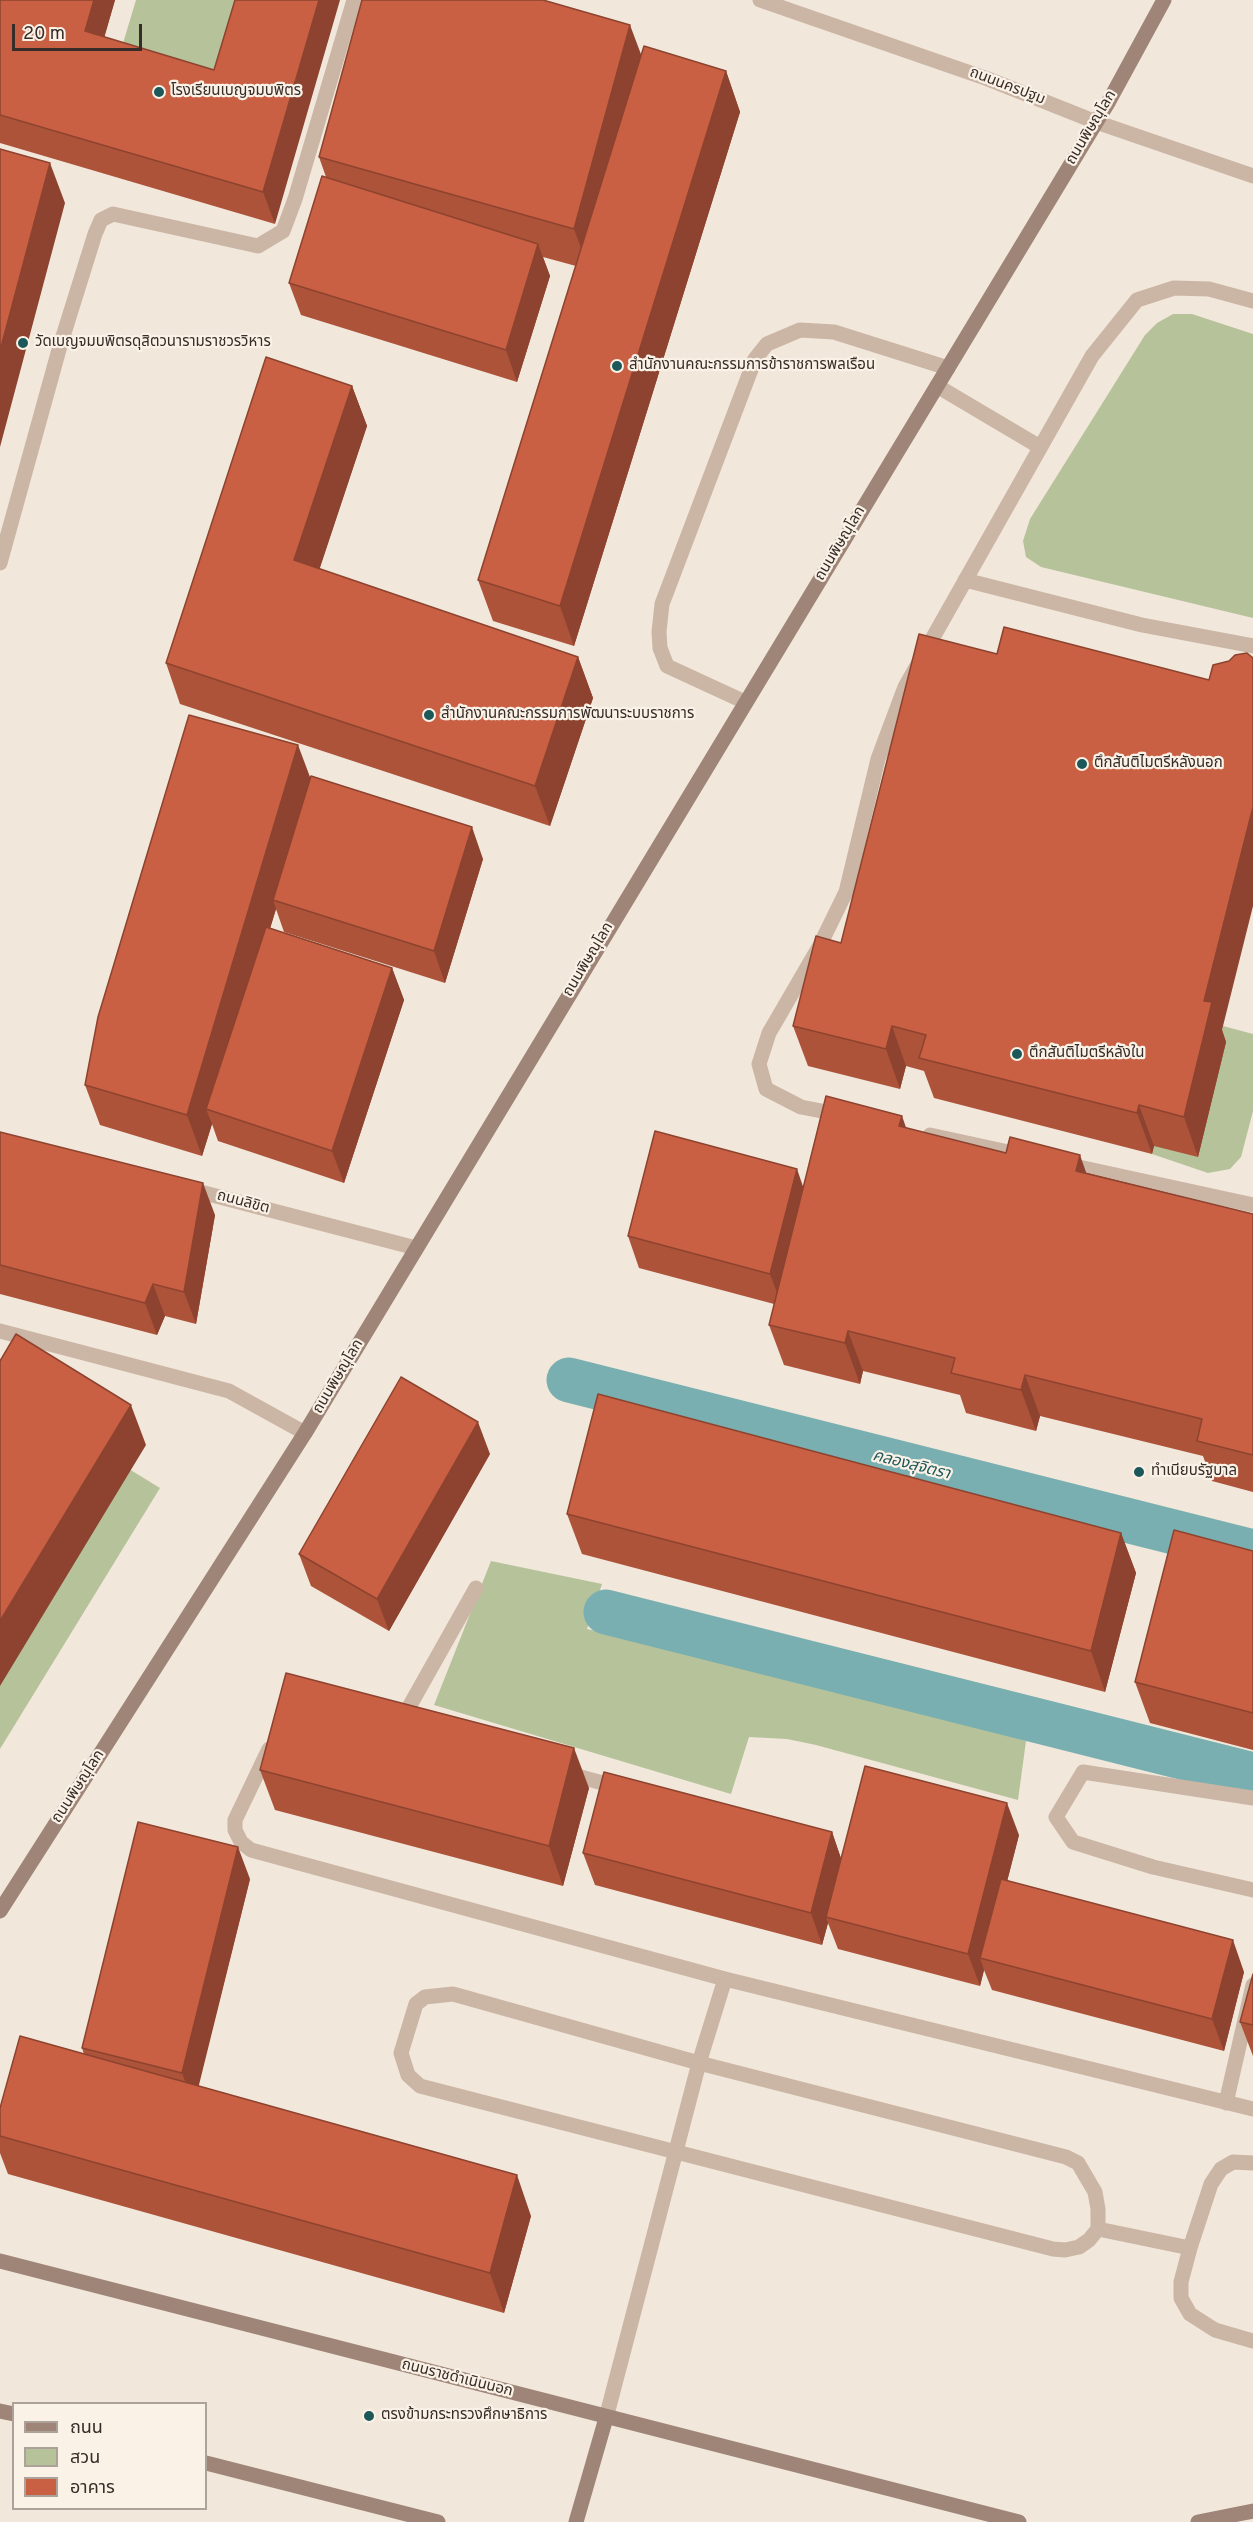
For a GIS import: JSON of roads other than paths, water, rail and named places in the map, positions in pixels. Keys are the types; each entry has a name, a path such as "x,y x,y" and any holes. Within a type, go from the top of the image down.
{"main road":[{"name":"ถนนพิษณุโลก","path":"0,1911 305,1433 1109,101 1164,0"},
{"name":"ถนนราชดำเนินนอก","path":"0,2261 1019,2522"},
{"path":"576,2522 606,2418"},
{"path":"207,2463 428,2521"},
{"path":"1198,2522 1253,2511"}],"street":[{"path":"0,563 60,346 94,234 101,220 113,214 258,246 283,231 354,0"},
{"name":"ถนนนครปฐม","path":"760,0 988,79 1096,122 1253,176"},
{"path":"859,1119 801,1107 766,1089 759,1064 769,1033 819,947 846,892 878,759 905,687 1092,356 1137,300 1174,288 1209,289 1253,301"},
{"path":"745,702 667,666 660,648 659,632 662,604 755,359 767,344 800,330 834,332 948,368"},
{"path":"937,386 1040,447"},
{"path":"964,580 1142,625 1253,646"},
{"path":"917,1132 1252,1202"},
{"name":"ถนนลิขิต","path":"169,1183 416,1248"},
{"path":"2,1336 229,1391 305,1433"},
{"path":"397,1728 476,1588"},
{"path":"276,1735 235,1820 235,1830 241,1842 251,1850 725,1980 1253,2109"},
{"path":"557,1771 637,1792"},
{"path":"1253,1798 1083,1772 1056,1816 1073,1842 1153,1867 1253,1890"},
{"path":"606,2418 699,2063 725,1980"},
{"path":"1226,2103 1253,1985"},
{"path":"453,1994 699,2063 1066,2157 1078,2163 1095,2192 1098,2229 1079,2247 1065,2250 1053,2248 676,2153 420,2086 408,2075 401,2053 416,2004 425,1997 453,1994"},
{"path":"1253,2163 1233,2162 1221,2169 1211,2184 1190,2248 1181,2290 1181,2298 1190,2314 1215,2330 1253,2341"},
{"path":"1098,2229 1190,2248"}],"waterway":[{"name":"คลองสุจิตรา","path":"569,1380 1253,1552"},
{"path":"606,1612 1253,1775"}],"place":[{"name":"โรงเรียนเบญจมบพิตร","path":"159,92"},
{"name":"วัดเบญจมบพิตรดุสิตวนารามราชวรวิหาร","path":"23,343"},
{"name":"สำนักงานคณะกรรมการข้าราชการพลเรือน","path":"617,366"},
{"name":"สำนักงานคณะกรรมการพัฒนาระบบราชการ","path":"429,715"},
{"name":"ตึกสันติไมตรีหลังนอก","path":"1082,764"},
{"name":"ตึกสันติไมตรีหลังใน","path":"1017,1054"},
{"name":"ทำเนียบรัฐบาล","path":"1139,1472"},
{"name":"ตรงข้ามกระทรวงศึกษาธิการ","path":"369,2416"}]}
